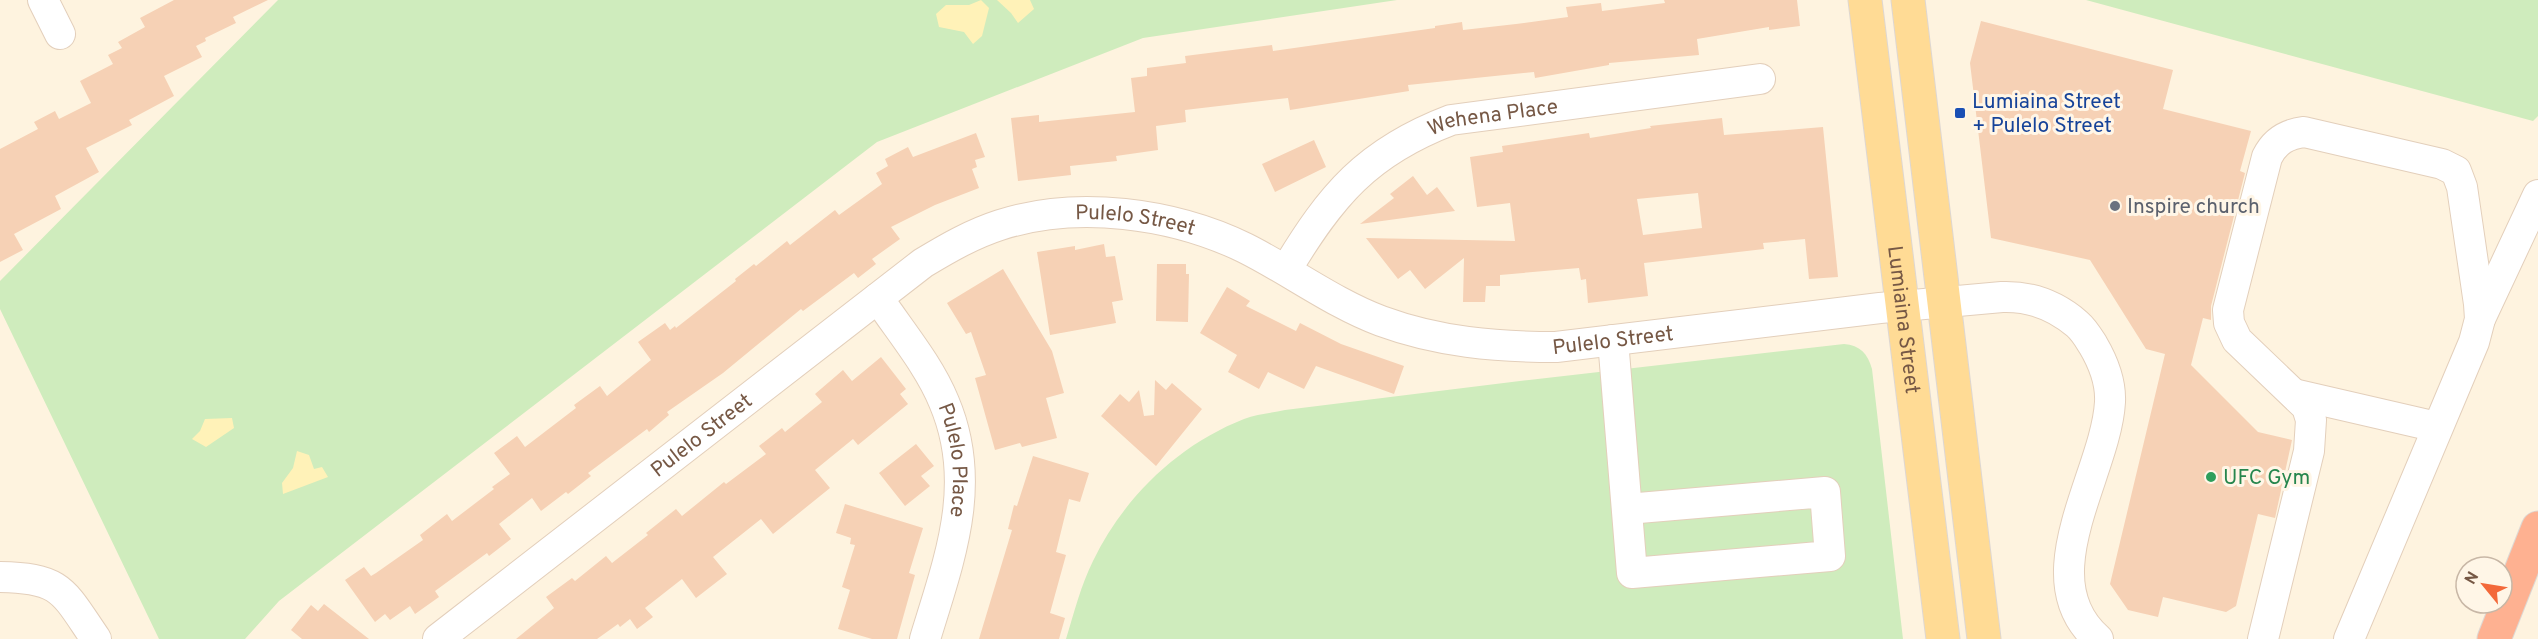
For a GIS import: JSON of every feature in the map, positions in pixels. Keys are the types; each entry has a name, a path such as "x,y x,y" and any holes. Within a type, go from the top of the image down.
{"highway":[{"path":"2494,639 2538,528"}],"main road":[{"name":"Lumiaina Street","path":"1865,0 1943,639"},
{"name":"Lumiaina Street","path":"1908,0 1984,639"}],"street":[{"path":"43,0 60,34"},
{"name":"Wehena Place","path":"1286,270 1325,208 1355,175 1389,148 1419,132 1451,120 1760,79"},
{"path":"2263,639 2311,438 2307,407 2237,340 2230,329 2228,317 2267,157 2273,147 2287,136 2310,132 2442,164 2456,171 2462,187 2480,319"},
{"path":"2349,639 2474,342 2480,319 2538,195"},
{"name":"Pulelo Street","path":"438,639 923,263 965,238 1002,224 1045,215 1096,212 1144,217 1219,237 1286,270 1345,305 1382,321 1463,343 1510,347 1556,347 1944,302 2018,297 2049,305 2065,314 2083,329 2099,354 2107,376 2110,401 2105,428 2071,547 2068,576 2073,602 2087,630 2098,639"},
{"name":"Pulelo Place","path":"878,298 926,368 945,402 960,468 956,538 926,639"},
{"path":"1613,340 1632,573 1830,556 1825,492 1627,509"},
{"path":"2294,394 2437,427"},
{"path":"0,577 30,578 47,582 64,593 96,639"}],"green space":[{"path":"278,0 1397,0 1143,38 877,142 279,601 245,639 159,639 0,309 0,281"},
{"path":"2086,0 2538,0 2538,116 2533,121"},
{"path":"1844,344 1859,348 1868,359 1872,369 1903,639 1066,639 1089,570 1120,515 1155,476 1175,458 1220,430 1244,419 1285,410"}],"sand":[{"path":"981,0 989,8 982,36 973,44 964,32 939,27 936,14 946,5 969,5"},
{"path":"997,0 1030,0 1034,9 1018,23"},
{"path":"232,418 234,428 206,447 192,439 200,431 205,419"},
{"path":"297,451 309,455 314,469 322,467 328,477 283,494 282,483 293,468"}],"building":[{"path":"174,0 268,0 233,17 236,23 205,38 206,41 196,46 202,57 164,76 174,96 129,120 132,125 86,148 99,172 55,196 61,209 14,234 23,250 0,262 0,149 38,129 34,122 55,111 59,119 91,103 80,81 113,64 108,55 122,48 118,42 145,27 140,18"},
{"path":"1664,0 1797,0 1800,26 1769,30 1769,27 1697,39 1699,55 1609,63 1609,65 1535,78 1534,72 1408,85 1409,91 1290,110 1288,98 1185,110 1186,122 1156,126 1158,150 1116,156 1117,161 1070,166 1071,175 1018,181 1011,118 1039,115 1039,122 1135,112 1131,78 1147,76 1147,68 1186,63 1185,56 1272,45 1273,51 1435,28 1435,26 1462,22 1463,30 1516,24 1568,17 1566,7 1601,3 1602,11 1665,3"},
{"name":"Inspire church","path":"1981,21 2173,70 2163,109 2251,131 2240,171 2245,173 2211,306 2211,320 2203,318 2191,365 2258,432 2292,440 2275,518 2258,514 2236,606 2226,612 2163,597 2158,617 2128,610 2110,584 2165,354 2146,349 2090,260 1991,238 1970,63"},
{"path":"1722,118 1724,135 1823,127 1838,277 1809,279 1805,239 1763,243 1764,249 1644,263 1648,296 1588,303 1586,279 1581,280 1579,268 1500,275 1500,286 1486,286 1485,302 1463,302 1464,258 1425,289 1410,270 1398,279 1366,238 1515,241 1510,203 1477,207 1470,157 1503,152 1502,146 1589,133 1590,138 1651,128 1650,126","holes":["1698,193 1702,228 1643,235 1637,199"]},
{"path":"976,133 985,157 975,160 977,167 972,169 979,188 935,205 891,227 900,239 872,259 876,264 858,278 854,273 803,311 801,309 723,373 667,412 669,415 649,432 647,429 588,473 591,476 568,494 566,492 541,511 532,498 499,524 511,539 489,556 487,553 435,591 439,597 415,614 410,606 390,620 385,614 375,622 345,580 364,567 371,576 376,573 423,540 420,535 447,514 452,521 494,489 492,487 510,474 494,453 517,436 525,447 576,408 574,405 600,386 607,396 651,360 638,342 665,323 670,330 675,326 676,328 754,264 756,266 787,241 790,245 835,210 839,215 882,184 876,173 888,166 885,159 908,147 913,157"},
{"path":"1314,140 1326,167 1275,192 1262,164"},
{"path":"1413,176 1427,195 1437,187 1455,211 1360,224 1394,198 1390,194"},
{"path":"1104,244 1106,257 1115,256 1123,300 1112,302 1116,323 1050,335 1037,252 1075,246 1075,250"},
{"path":"1157,264 1186,264 1186,274 1189,274 1188,322 1156,321"},
{"path":"1003,269 1052,351 1064,393 1046,398 1057,438 1022,447 1020,443 995,450 975,378 986,375 971,332 966,334 947,303"},
{"path":"1227,287 1250,301 1246,306 1296,331 1300,323 1341,344 1404,366 1394,394 1316,366 1304,389 1268,372 1259,389 1228,372 1237,355 1200,333"},
{"path":"881,357 906,389 900,394 908,404 858,445 853,439 815,470 830,488 773,534 761,519 713,557 727,574 696,598 682,579 645,608 653,617 637,629 630,619 620,627 618,624 597,639 516,639 554,608 546,597 572,578 575,581 606,556 612,563 648,535 646,533 676,509 682,516 724,482 726,484 766,454 759,446 782,428 785,432 822,402 815,394 843,370 852,381"},
{"path":"1155,380 1166,390 1172,383 1202,409 1156,466 1101,416 1120,394 1129,402 1139,390 1144,416 1154,415"},
{"path":"916,444 934,466 921,476 930,486 905,506 879,473"},
{"path":"1033,456 1089,473 1080,502 1069,499 1056,552 1066,555 1050,613 1065,618 1059,639 979,639 1012,530 1008,529 1014,505 1017,506"},
{"path":"845,504 923,528 909,573 915,575 897,639 872,639 838,629 850,590 842,587 855,545 850,544 851,538 836,533"},
{"path":"324,604 369,639 302,639 291,630 311,605 318,611"}],"place":[{"name":"Lumiaina Street + Pulelo Street","path":"1960,113"},
{"name":"Inspire church","path":"2115,206"},
{"name":"UFC Gym","path":"2211,477"}]}
